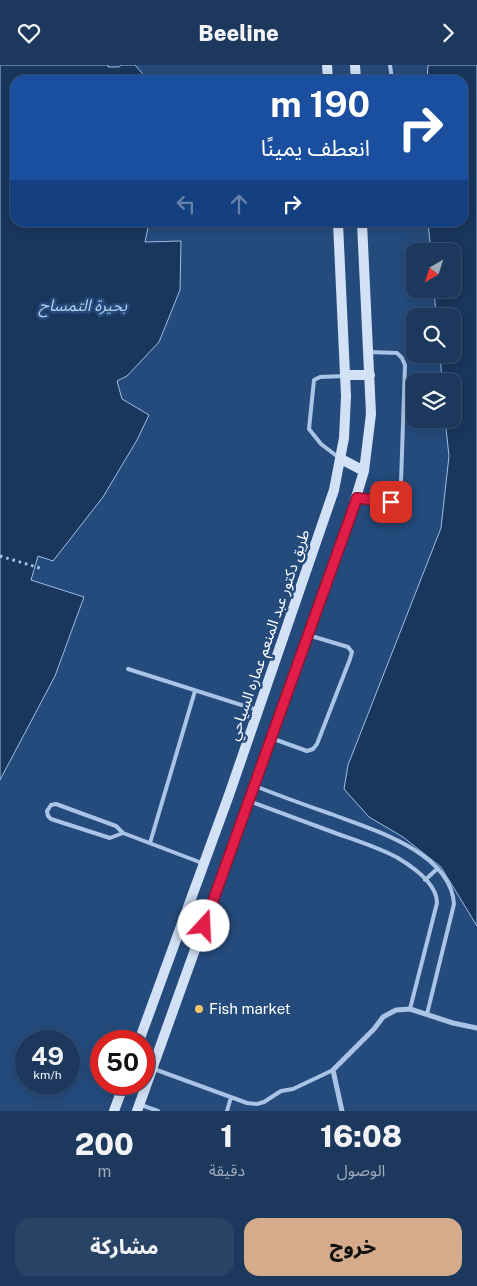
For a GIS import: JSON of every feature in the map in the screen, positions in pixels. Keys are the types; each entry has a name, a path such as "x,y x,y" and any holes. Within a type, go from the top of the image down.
{"main road":[{"name":"طريق دكتور عبد المنعم عماره السياحي","path":"143,1030 259,711 327,515 341,459 346,417 346,375 338,227"},
{"path":"155,1061 272,738 357,498 364,471 368,452 371,414 362,227"},
{"path":"346,375 370,375"},
{"path":"341,459 364,471"},
{"path":"114,1111 120,1095"},
{"path":"138,1108 143,1095"}],"street":[{"path":"342,1111 333,1070 374,1029 383,1017 396,1010 410,1009 453,1023 477,1027"}],"lane":[{"path":"357,498 391,502 397,497 401,482 405,365 397,353 368,351"},
{"path":"341,459 321,444 312,434 308,424 314,381 320,377 346,375"},
{"path":"272,738 307,751 313,749 317,744 350,659 352,652 348,647 308,635"},
{"path":"128,669 259,711"},
{"path":"150,843 195,691"},
{"path":"254,786 366,827 406,844 420,853 437,869 451,888 454,895 454,904 427,1014"},
{"path":"248,801 398,858 425,880 436,895 437,903 410,1009"},
{"path":"123,833 110,838 51,819 46,811 56,804 116,826 123,833 204,864"},
{"path":"425,880 437,869"},
{"path":"155,1070 247,1103 257,1104 264,1102 281,1091 293,1089 333,1070"},
{"path":"227,1111 231,1097"},
{"path":"138,1108 158,1111"}],"path":[{"path":"0,556 43,569"}],"water":[{"name":"بحيرة التمساح","path":"0,65 108,65 108,67 119,67 121,65 135,65 144,75 10,75 10,227 148,227 145,242 181,241 180,290 159,342 127,376 117,381 122,399 149,415 137,440 103,497 53,561 38,556 31,580 84,597 55,676 0,780"},
{"path":"428,65 477,65 477,926 441,867 403,837 369,817 344,789 348,765 441,528 449,456 446,428 461,428 461,373 441,373 441,363 461,363 461,308 435,308 435,298 461,298 461,243 430,243 428,227 468,227 468,75 427,75"}],"place":[{"name":"Fish market","path":"199,1009"}],"route":[{"path":"204,926 357,498 391,502"}]}
